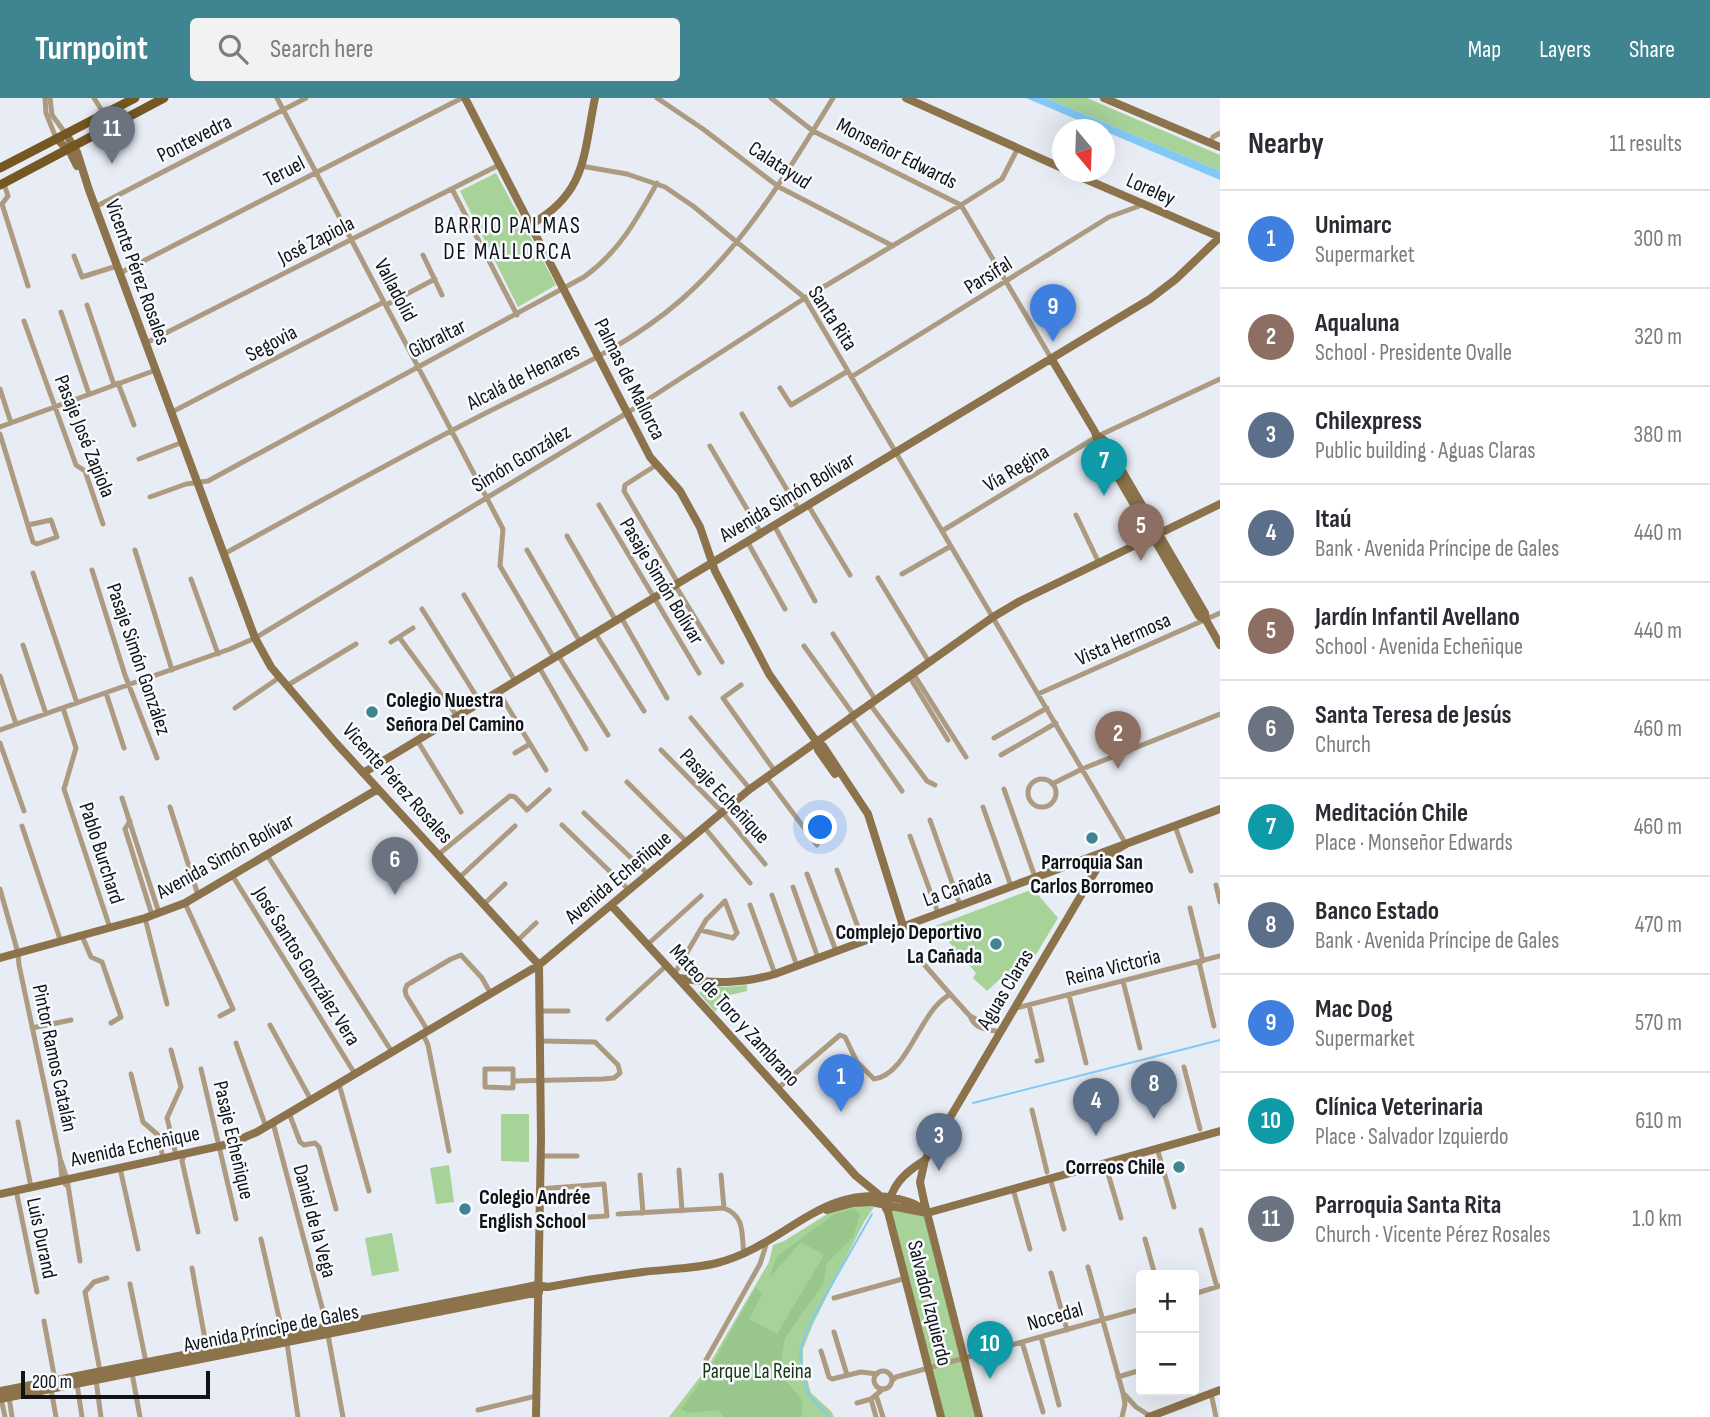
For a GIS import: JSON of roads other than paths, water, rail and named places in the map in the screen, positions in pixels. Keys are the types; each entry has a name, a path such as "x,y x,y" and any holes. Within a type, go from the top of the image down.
{"main road":[{"path":"0,168 135,98"},
{"path":"2,185 164,98"}],"street":[{"path":"45,98 50,126 61,136"},
{"path":"51,98 52,115 61,136"},
{"path":"94,98 104,114"},
{"name":"Valladolid","path":"277,98 486,497"},
{"name":"Pontevedra","path":"95,206 306,98"},
{"name":"Palmas de Mallorca","path":"463,98 650,457 680,491 700,527 711,563 769,674 871,825 903,926"},
{"name":"Teruel","path":"74,256 82,277 119,269 463,98"},
{"path":"530,225 564,201 576,183 595,98"},
{"name":"Calatayud","path":"657,98 779,187 893,246"},
{"name":"Monseñor Edwards","path":"771,98 813,131 961,205 1098,436 1098,443 1125,483 1181,579 1199,616 1206,620 1220,645"},
{"name":"Alcalá de Henares","path":"224,554 452,430 598,356 674,306 736,242 779,187 834,98"},
{"path":"906,98 1052,163"},
{"path":"1104,98 1120,101 1220,147"},
{"path":"1210,143 1213,137 1220,133"},
{"name":"Vicente Pérez Rosales","path":"61,136 71,147 89,190 255,638 268,661 363,773 539,965"},
{"name":"Simón González","path":"0,730 218,654 255,638 627,413 806,298 961,205 1002,178 1018,148"},
{"name":"José Zapiola","path":"146,343 499,165"},
{"name":"Santa Rita","path":"581,166 628,174 657,183 683,198 806,298 1126,844"},
{"name":"Loreley","path":"1091,182 1220,237"},
{"name":"Gibraltar","path":"150,497 186,484 208,481 517,315 594,270 611,254 633,226 657,183"},
{"path":"2,185 8,196 2,204 28,286"},
{"path":"452,189 517,315"},
{"name":"Parsifal","path":"780,388 791,405 850,374 1007,282 1109,217 1142,205"},
{"name":"Avenida Simón Bolívar","path":"363,773 1150,299 1176,279 1220,237"},
{"path":"423,255 442,295"},
{"name":"Segovia","path":"172,412 435,279"},
{"path":"87,304 134,425"},
{"name":"Pasaje José Zapiola","path":"61,312 89,394"},
{"name":"Pasaje José Zapiola","path":"24,321 76,465 85,471 103,524"},
{"path":"0,427 156,370"},
{"name":"Vía Regina","path":"942,531 1098,436 1220,379"},
{"path":"0,389 11,423"},
{"path":"743,414 800,510"},
{"path":"0,435 28,525 35,544 57,537 51,520 28,525"},
{"path":"139,459 183,442"},
{"path":"710,446 761,533"},
{"name":"Pasaje Simón Bolívar","path":"658,464 625,485 624,491 722,662"},
{"path":"486,497 503,530 500,566 608,735"},
{"name":"Avenida Echeñique","path":"0,1194 180,1156 248,1137 270,1125 539,965 750,789 993,617 1020,601 1220,504"},
{"name":"Pasaje Simón Bolívar","path":"599,505 699,673"},
{"path":"808,505 850,575"},
{"path":"1076,515 1099,563"},
{"path":"774,525 815,601"},
{"path":"567,536 667,698"},
{"path":"747,541 785,609"},
{"path":"902,574 951,546"},
{"name":"Pasaje Simón González","path":"135,550 172,670"},
{"path":"527,550 580,642"},
{"name":"Pasaje Simón González","path":"92,570 129,685 157,758"},
{"path":"33,573 77,703"},
{"path":"878,578 929,662"},
{"path":"191,579 218,654"},
{"path":"464,595 515,681"},
{"path":"422,609 480,702"},
{"name":"Vista Hermosa","path":"1038,694 1220,613"},
{"path":"391,642 413,628"},
{"path":"595,633 644,711"},
{"path":"834,634 872,701 927,781 935,785"},
{"path":"399,636 457,716"},
{"path":"288,685 356,644"},
{"path":"23,645 46,714"},
{"path":"804,646 902,791"},
{"path":"539,667 586,749"},
{"path":"911,675 948,740"},
{"path":"911,675 966,757"},
{"path":"0,676 16,724"},
{"path":"235,708 280,677"},
{"path":"741,685 723,698 775,770"},
{"path":"498,691 546,770"},
{"name":"Pasaje Simón González","path":"106,693 124,748"},
{"name":"Pablo Burchard","path":"63,708 76,748 64,789 110,928"},
{"path":"994,738 1046,708"},
{"path":"1052,784 1082,769 1220,714"},
{"name":"Pasaje Echeñique","path":"691,718 750,789"},
{"path":"1001,755 1055,723"},
{"path":"417,740 461,812"},
{"path":"0,743 24,811"},
{"path":"515,753 530,744"},
{"name":"Pasaje Echeñique","path":"661,750 722,812 765,864"},
{"name":"Pasaje Echeñique","path":"766,777 817,845"},
{"path":"1045,779 1052,784 1055,797 1050,804 1037,806 1030,800 1028,791 1032,783 1045,779"},
{"path":"627,782 687,842"},
{"name":"Avenida Simón Bolívar","path":"0,958 110,928 185,903 379,789"},
{"path":"1004,789 1035,877"},
{"path":"439,854 510,796 515,797 527,810 549,790"},
{"path":"122,798 152,915 167,1004"},
{"path":"170,807 198,895"},
{"path":"983,807 1011,886"},
{"name":"La Cañada","path":"677,975 702,982 733,983 775,974 1220,809"},
{"path":"584,813 648,874"},
{"path":"930,820 960,905"},
{"path":"562,825 629,890"},
{"path":"22,826 61,942"},
{"path":"460,877 515,826"},
{"path":"1175,826 1191,871"},
{"name":"Pasaje Echeñique","path":"704,827 750,883"},
{"path":"910,836 938,914"},
{"name":"Aguas Claras","path":"927,1213 920,1182 925,1160 1096,870 1111,853 1126,844"},
{"path":"267,855 392,1052"},
{"path":"1085,859 1093,862 1096,870"},
{"path":"837,870 863,941"},
{"path":"807,874 836,951"},
{"name":"José Santos González Vera","path":"232,875 355,1074"},
{"path":"484,904 505,884"},
{"path":"1216,885 1220,902"},
{"path":"793,887 818,958"},
{"path":"0,889 15,954"},
{"path":"772,895 797,966"},
{"path":"648,944 701,896"},
{"path":"677,975 700,930 706,920 725,901 737,933 733,938 700,930"},
{"path":"185,903 233,1009 220,1016"},
{"name":"Mateo de Toro y Zambrano","path":"611,905 690,989 861,1181 886,1202"},
{"path":"750,905 775,974"},
{"path":"1190,908 1213,1026"},
{"path":"518,940 536,923"},
{"path":"82,936 91,957 102,962 121,1017 111,1023"},
{"name":"Pintor Ramos Catalán","path":"15,954 65,1181"},
{"path":"449,1151 426,1032 405,990 407,985 451,958 461,955 482,978 491,994"},
{"name":"Reina Victoria","path":"1014,1008 1220,957"},
{"path":"922,962 969,1015 978,1018 983,1028 1000,1032"},
{"path":"536,1417 541,1011 539,965"},
{"path":"608,1019 667,965"},
{"path":"1124,981 1140,1048"},
{"path":"690,989 702,982"},
{"path":"777,1089 840,1035 845,1037 861,1068 878,1079 894,1070 937,1004 950,994"},
{"path":"1069,995 1086,1063"},
{"path":"1029,1005 1042,1059 1037,1061"},
{"path":"541,1011 568,1011"},
{"path":"32,1028 71,1020"},
{"path":"270,1025 311,1100"},
{"path":"513,1081 614,1078 620,1073 620,1069 594,1042 540,1041"},
{"name":"Pasaje Echeñique","path":"236,1043 270,1125"},
{"name":"Pasaje Echeñique","path":"171,1050 181,1087 167,1116 180,1156 198,1232"},
{"path":"1184,1067 1200,1129"},
{"name":"Pasaje Echeñique","path":"201,1069 236,1219"},
{"path":"485,1069 513,1069 513,1081 513,1088 485,1087 485,1069"},
{"path":"131,1074 143,1122 158,1135 163,1158"},
{"path":"338,1084 369,1191"},
{"path":"1032,1110 1064,1229"},
{"path":"289,1113 300,1142 304,1145 315,1143 319,1147 336,1209"},
{"path":"18,1122 31,1187"},
{"name":"Daniel de la Vega","path":"270,1125 328,1331 343,1417"},
{"path":"927,1213 1013,1189 1049,1175 1105,1163 1220,1131"},
{"path":"1157,1148 1174,1207"},
{"path":"540,1156 577,1156"},
{"name":"Aguas Claras","path":"886,1202 907,1172 925,1160"},
{"path":"1105,1163 1121,1218"},
{"path":"120,1168 138,1249"},
{"path":"679,1170 682,1211"},
{"path":"907,1172 920,1182"},
{"path":"640,1175 643,1213"},
{"path":"721,1175 724,1208"},
{"path":"65,1181 80,1261"},
{"path":"859,1196 863,1190 861,1181"},
{"path":"539,1189 604,1184 607,1216 539,1220"},
{"path":"1013,1189 1030,1249"},
{"name":"Luis Durand","path":"16,1190 37,1292"},
{"name":"Avenida Príncipe de Gales","path":"53,1385 77,1384 285,1339 548,1287 612,1276 709,1265 744,1254 768,1242 828,1204 859,1196 886,1202"},
{"name":"Salvador Izquierdo","path":"886,1202 942,1417"},
{"name":"Avenida Príncipe de Gales","path":"798,1223 831,1208 853,1203 917,1204 927,1213"},
{"path":"618,1214 724,1208 734,1212 740,1219 744,1254"},
{"name":"Salvador Izquierdo","path":"927,1213 979,1417"},
{"path":"1199,1293 1218,1287 1201,1230"},
{"path":"261,1239 285,1339 298,1417"},
{"path":"1145,1239 1154,1270"},
{"path":"706,1360 761,1264 768,1242"},
{"path":"1088,1267 1123,1393 1125,1404 1122,1417"},
{"path":"192,1268 207,1350"},
{"path":"1051,1273 1066,1329"},
{"path":"100,1371 85,1292 94,1282 107,1278"},
{"path":"834,1298 906,1278"},
{"path":"130,1284 146,1362"},
{"name":"Nocedal","path":"893,1378 1136,1310"},
{"path":"44,1321 56,1417"},
{"path":"834,1332 847,1375"},
{"path":"1041,1337 1059,1405"},
{"name":"Avenida Príncipe de Gales","path":"3,1396 100,1371 207,1350 285,1339"},
{"path":"1022,1342 1043,1412"},
{"path":"821,1351 832,1379 861,1372 874,1376 884,1371 893,1378 889,1387 857,1403"},
{"path":"1118,1377 1136,1372"},
{"path":"132,1373 140,1417"},
{"path":"874,1376 883,1417"},
{"path":"96,1380 102,1417"},
{"path":"77,1384 82,1417"},
{"path":"1123,1393 1136,1407 1151,1417 1220,1390"},
{"path":"876,1417 877,1393"},
{"path":"1211,1393 1216,1417"},
{"path":"3,1396 5,1417"},
{"path":"3,1396 12,1417"},
{"path":"478,1410 536,1396"}],"water":[{"path":"1026,98 1046,98 1096,119 1076,119"},
{"path":"1115,127 1220,171 1220,180 1115,136"}],"waterway":[{"path":"973,1103 1220,1040"},
{"path":"829,1417 808,1394 801,1368 800,1350 810,1323 872,1214"}],"place":[{"name":"Parroquia Santa Rita","path":"112,164"},
{"name":"Mac Dog","path":"1053,342"},
{"name":"Meditación Chile","path":"1104,496"},
{"name":"Jardín Infantil Avellano","path":"1141,561"},
{"name":"Colegio Nuestra Señora Del Camino","path":"372,712"},
{"name":"Aqualuna","path":"1118,769"},
{"name":"Parroquia San Carlos Borromeo","path":"1092,838"},
{"name":"Santa Teresa de Jesús","path":"395,895"},
{"name":"Complejo Deportivo La Cañada","path":"996,944"},
{"name":"Unimarc","path":"841,1112"},
{"name":"Banco Estado","path":"1154,1119"},
{"name":"Itaú","path":"1096,1136"},
{"name":"Correos Chile","path":"1179,1167"},
{"name":"Chilexpress","path":"939,1171"},
{"name":"Colegio Andrée English School","path":"465,1209"},
{"name":"Clínica Veterinaria","path":"990,1379"}],"district":[{"name":"BARRIO PALMAS DE MALLORCA","path":"508,238"}],"park label":[{"name":"Parque La Reina","path":"757,1371"}]}
